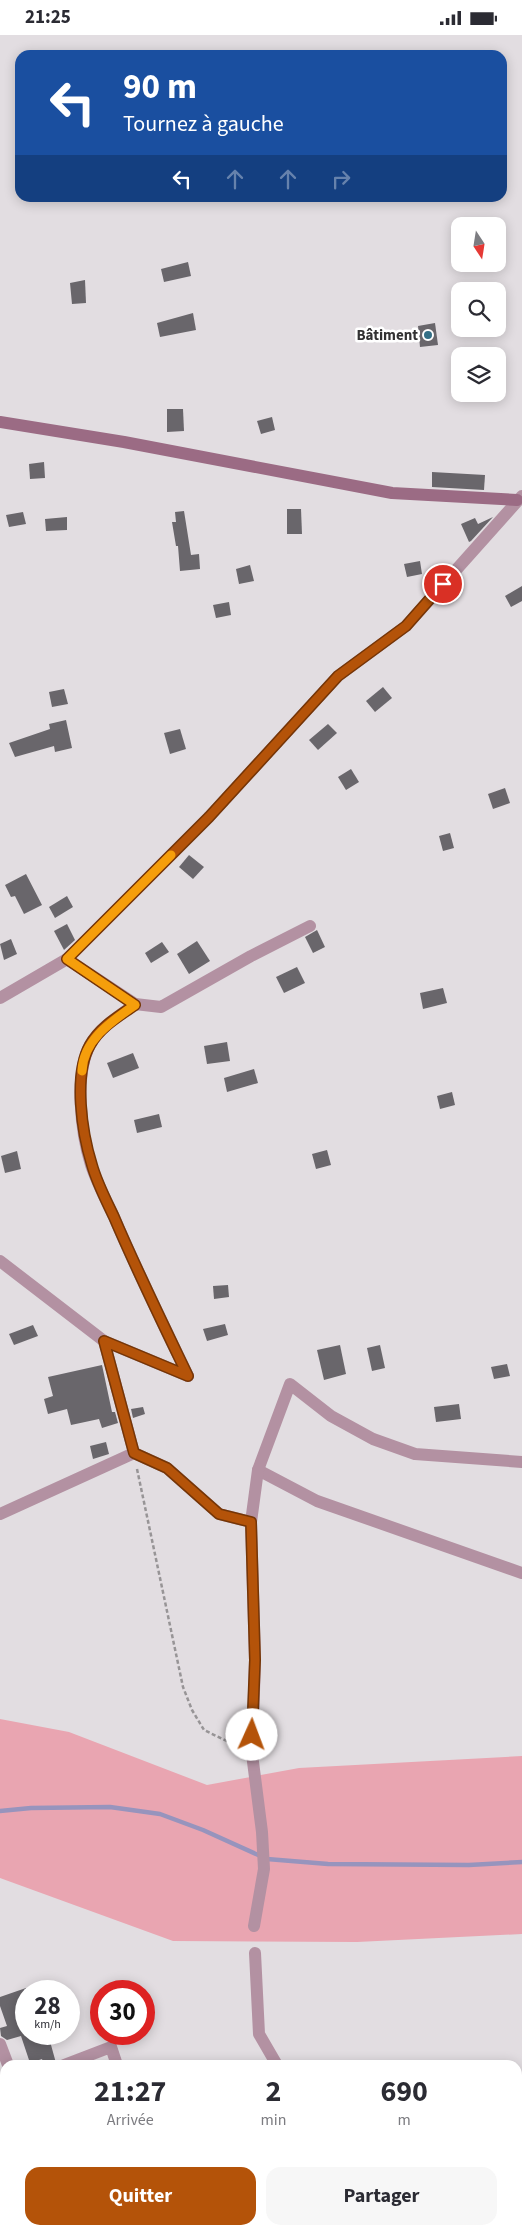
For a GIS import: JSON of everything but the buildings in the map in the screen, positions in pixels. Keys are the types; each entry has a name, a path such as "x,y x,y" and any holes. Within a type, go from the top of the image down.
{"street":[{"path":"0,422 124,442 392,493 520,498"},
{"path":"0,998 67,959 209,817 338,676 406,626 520,498"},
{"path":"67,959 135,1005 161,1007 251,956 310,927"},
{"path":"1,1264 104,1341 188,1376 142,1283 92,1165 84,1127 81,1098 82,1065 90,1044 106,1025 135,1005"},
{"path":"104,1341 134,1453"},
{"path":"254,1925 264,1869 262,1832 252,1754 255,1660 251,1522 258,1470 290,1384 331,1416 373,1439 415,1454 522,1462"},
{"path":"0,1514 134,1453 167,1468 219,1514 251,1522"},
{"path":"258,1470 316,1501 522,1573"},
{"path":"255,1953 259,2034 274,2060"},
{"path":"0,2044 6,2060"},
{"path":"77,2060 111,2047 115,2060"}],"path":[{"path":"134,1453 183,1687 192,1709 204,1730 252,1754"}],"shaded area":[{"path":"0,1719 69,1732 207,1785 299,1768 522,1756 522,1934 357,1942 173,1941 0,1878"}],"waterway":[{"path":"0,1811 31,1808 110,1807 160,1814 203,1830 267,1859 328,1864 469,1865 522,1862"}],"slow traffic":[{"path":"82,1071 82,1065 90,1044 106,1025 135,1005 67,959 171,855"}],"place":[{"name":"Bâtiment","path":"428,335"}],"route":[{"path":"252,1735 255,1660 251,1522 219,1514 167,1468 134,1453 104,1341 188,1376 142,1283 92,1165 84,1127 81,1098 82,1065 90,1044 106,1025 135,1005 67,959 209,817 338,676 406,626 443,584"}]}
